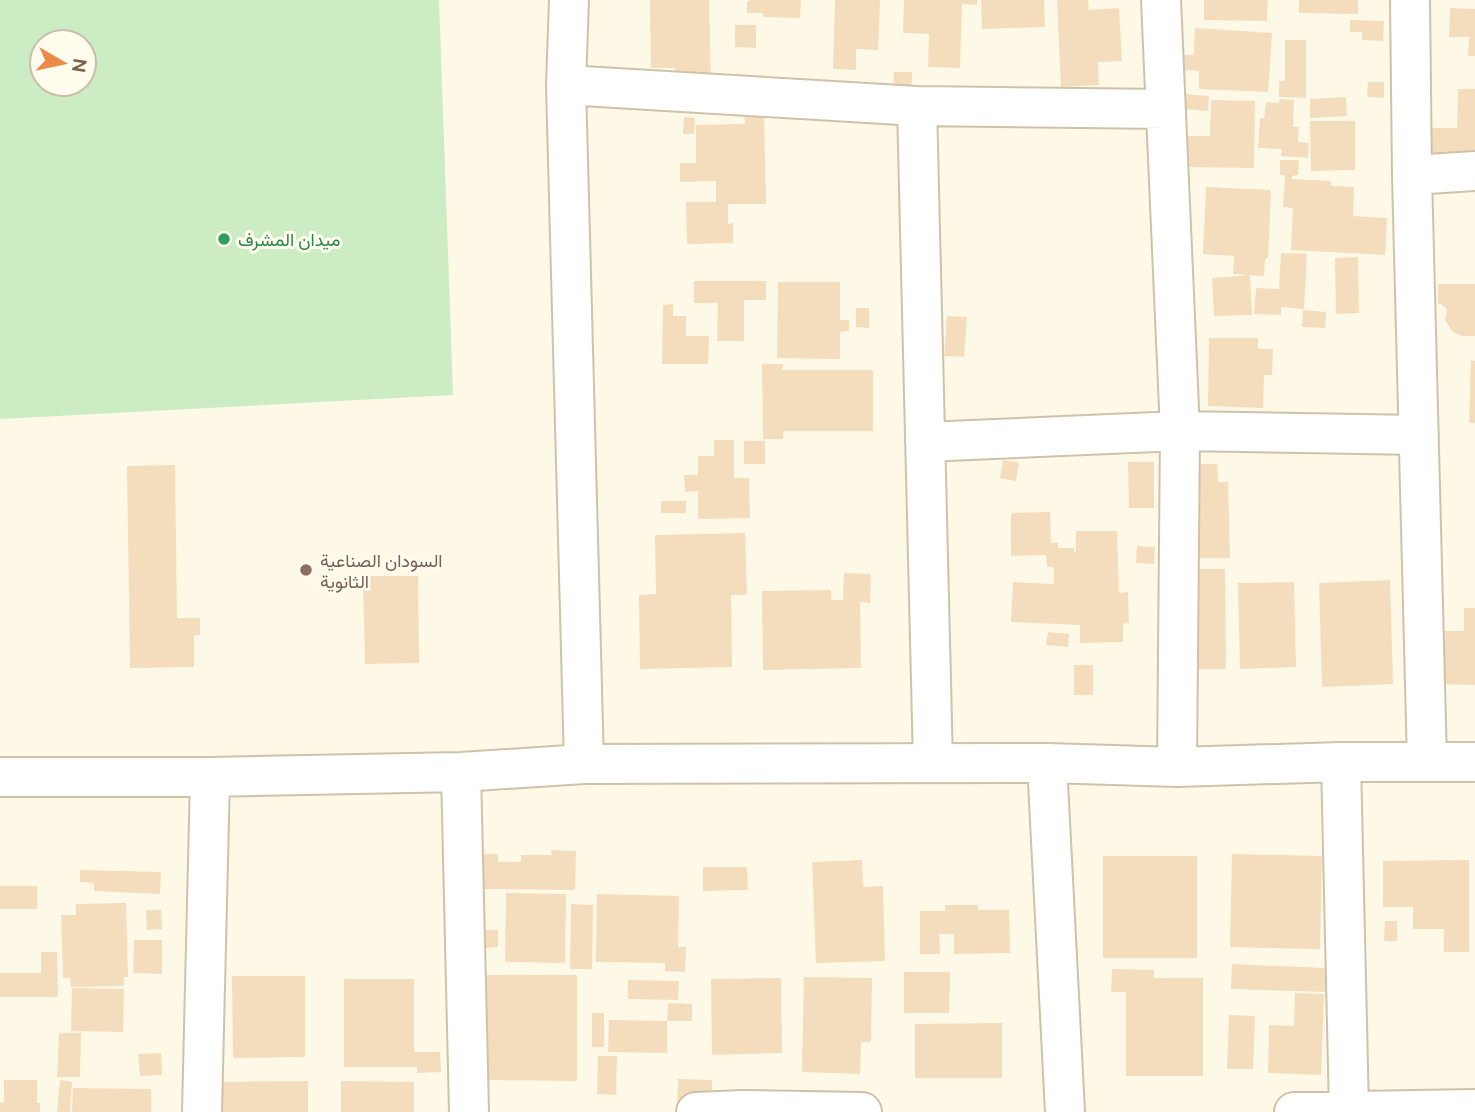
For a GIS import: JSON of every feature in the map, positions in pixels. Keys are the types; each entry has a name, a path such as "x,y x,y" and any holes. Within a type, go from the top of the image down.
{"street":[{"path":"569,0 566,85 584,764"},
{"path":"1161,0 1180,431 1177,767"},
{"path":"1410,0 1427,762"},
{"path":"566,85 917,106 1164,109"},
{"path":"917,106 933,763"},
{"path":"1412,175 1475,171"},
{"path":"925,442 1180,431 1419,435"},
{"path":"1047,762 1065,1112"},
{"path":"0,777 210,777 461,772 584,764 1047,762 1177,767 1341,762 1475,762"},
{"path":"1341,762 1349,1111"},
{"path":"461,772 469,1112"},
{"path":"202,1112 210,777"},
{"path":"1294,1112 1475,1109"},
{"path":"696,1112 862,1112"}],"green space":[{"name":"ميدان المشرف","path":"0,0 439,0 453,395 0,419"}],"building":[{"path":"650,0 709,0 711,90 676,90 675,68 651,68"},
{"path":"801,0 800,18 763,17 763,13 747,13 747,1"},
{"path":"835,0 880,0 878,50 856,49 856,70 833,69"},
{"path":"904,0 977,0 977,5 962,4 960,68 928,67 929,34 903,33"},
{"path":"981,0 1044,0 1045,27 982,29"},
{"path":"1057,0 1088,0 1089,10 1119,8 1122,61 1098,62 1099,85 1061,87"},
{"path":"1204,0 1268,0 1267,21 1204,20"},
{"path":"1299,0 1358,0 1358,14 1299,13"},
{"path":"1450,8 1475,9 1475,56 1468,56 1469,37 1449,37"},
{"path":"1350,20 1384,21 1383,41 1362,40 1362,32 1350,32"},
{"path":"735,25 756,25 756,48 735,47"},
{"path":"1195,28 1272,33 1268,92 1199,89 1199,71 1182,70 1183,55 1194,55"},
{"path":"1285,40 1306,40 1306,98 1279,97 1279,81 1285,81"},
{"path":"894,72 912,72 911,102 893,102"},
{"path":"1368,82 1384,82 1384,98 1367,97"},
{"path":"1458,89 1475,89 1475,153 1432,153 1432,128 1457,128"},
{"path":"1184,94 1209,96 1208,111 1183,109"},
{"path":"1346,97 1347,116 1310,118 1310,99"},
{"path":"1280,99 1294,100 1293,127 1299,127 1298,142 1309,143 1308,158 1281,156 1282,149 1258,148 1260,118 1264,118 1266,102 1279,103"},
{"path":"1211,100 1255,101 1254,168 1180,167 1180,136 1210,136"},
{"path":"744,112 764,112 766,204 728,204 728,224 733,223 733,243 687,244 686,202 716,202 716,181 680,182 680,163 696,163 696,125 745,124"},
{"path":"684,117 695,118 694,134 683,134"},
{"path":"1310,121 1355,121 1355,170 1311,171"},
{"path":"1280,160 1299,160 1298,175 1292,176 1292,179 1331,181 1331,186 1354,187 1353,216 1387,218 1385,255 1291,250 1293,208 1283,207 1285,175 1280,175"},
{"path":"1206,187 1271,190 1268,258 1265,259 1264,276 1233,274 1234,256 1203,254"},
{"path":"1281,253 1307,254 1304,309 1281,307 1281,315 1254,314 1256,288 1279,289"},
{"path":"1358,257 1359,313 1336,314 1335,258"},
{"path":"1250,275 1252,315 1214,316 1212,278"},
{"path":"694,281 766,281 766,300 744,300 744,341 717,341 718,303 694,303"},
{"path":"778,282 840,282 840,320 849,320 849,331 840,332 840,359 777,358"},
{"path":"1438,284 1475,284 1475,336 1462,336 1453,332 1445,320 1447,310 1438,304"},
{"path":"673,304 673,316 686,316 686,336 709,336 708,364 662,364 663,305"},
{"path":"856,308 869,308 869,328 856,327"},
{"path":"1303,310 1326,312 1325,328 1302,327"},
{"path":"947,316 967,317 964,357 944,356"},
{"path":"1209,338 1258,338 1258,349 1273,349 1272,375 1264,375 1263,408 1208,406"},
{"path":"1471,360 1475,361 1475,423 1469,423"},
{"path":"762,364 783,364 782,370 873,370 873,431 783,431 783,439 763,439"},
{"path":"714,440 734,440 734,478 749,478 750,518 698,519 698,491 685,492 684,475 698,475 698,456 714,456"},
{"path":"744,441 765,441 765,464 744,464"},
{"path":"1003,460 1019,463 1016,481 1000,478"},
{"path":"1128,462 1154,462 1154,508 1129,508"},
{"path":"1185,464 1217,464 1218,482 1228,482 1230,558 1188,558 1160,538 1159,483 1186,483"},
{"path":"175,465 177,618 200,618 200,635 194,635 194,667 130,668 127,466"},
{"path":"661,501 686,501 686,513 661,513"},
{"path":"1050,512 1051,543 1058,543 1058,548 1074,548 1076,552 1076,531 1117,531 1119,593 1128,592 1129,623 1123,624 1123,642 1080,643 1080,625 1011,622 1013,582 1054,584 1054,567 1047,567 1046,555 1011,556 1011,513"},
{"path":"745,533 747,595 731,595 732,667 640,669 639,595 656,594 655,535"},
{"path":"1137,546 1155,547 1154,564 1136,563"},
{"path":"1181,569 1225,569 1226,669 1182,670"},
{"path":"844,573 871,574 870,603 860,602 861,668 763,670 762,591 831,590 831,600 843,600"},
{"path":"363,576 418,576 419,663 365,664"},
{"path":"1390,580 1393,684 1322,687 1319,583"},
{"path":"1294,582 1296,667 1240,669 1238,583"},
{"path":"1464,608 1475,608 1475,685 1431,684 1432,631 1464,631"},
{"path":"1048,632 1069,634 1068,647 1046,645"},
{"path":"1074,665 1093,665 1093,695 1074,695"},
{"path":"551,850 576,851 575,890 477,889 477,854 498,854 498,862 521,862 521,855 552,855"},
{"path":"1232,854 1322,856 1320,949 1230,947"},
{"path":"1103,856 1197,856 1197,958 1103,958"},
{"path":"862,860 863,887 883,886 885,961 816,963 812,862"},
{"path":"1469,860 1469,952 1444,952 1444,929 1413,929 1413,907 1383,907 1383,861"},
{"path":"703,867 747,867 748,890 703,891"},
{"path":"80,870 161,872 160,894 94,891 94,883 80,882"},
{"path":"0,886 37,886 37,909 0,909"},
{"path":"506,893 566,894 565,963 505,962"},
{"path":"597,894 679,896 678,947 686,947 685,972 665,971 665,963 596,962"},
{"path":"126,903 128,977 124,977 124,986 71,987 70,978 63,978 61,915 76,915 76,904"},
{"path":"571,904 593,905 592,969 570,969"},
{"path":"945,905 978,905 978,910 1009,910 1010,953 954,954 954,934 939,934 940,954 920,954 920,911 945,911"},
{"path":"146,910 161,910 162,929 147,930"},
{"path":"1385,921 1397,921 1397,941 1384,941"},
{"path":"485,930 498,930 498,947 485,948"},
{"path":"134,940 162,940 162,974 133,973"},
{"path":"41,952 57,952 58,997 0,997 0,973 41,973"},
{"path":"1232,964 1326,968 1325,992 1231,989"},
{"path":"1112,969 1154,970 1154,978 1203,978 1203,1076 1126,1076 1126,992 1111,992"},
{"path":"904,972 950,972 949,1013 904,1013"},
{"path":"487,975 577,975 577,1081 486,1080"},
{"path":"232,976 305,976 305,1057 233,1058"},
{"path":"804,977 872,978 871,1042 861,1042 860,1074 802,1072"},
{"path":"781,978 782,1053 712,1055 711,979"},
{"path":"344,979 414,979 414,1052 440,1052 441,1072 417,1073 417,1067 344,1067"},
{"path":"628,980 679,981 678,1000 628,999"},
{"path":"72,988 124,989 123,1032 71,1031"},
{"path":"1295,993 1324,994 1321,1075 1268,1073 1269,1025 1294,1026"},
{"path":"668,1003 692,1004 692,1021 667,1021"},
{"path":"592,1013 604,1013 604,1047 592,1047"},
{"path":"1229,1015 1255,1016 1253,1069 1227,1069"},
{"path":"609,1020 667,1021 667,1053 608,1052"},
{"path":"1002,1023 1002,1078 915,1078 915,1024"},
{"path":"59,1033 81,1033 80,1077 57,1077"},
{"path":"161,1053 162,1075 140,1076 138,1054"},
{"path":"598,1056 617,1056 616,1095 597,1094"},
{"path":"678,1079 712,1080 712,1110 677,1109"},
{"path":"4,1080 37,1080 37,1103 40,1103 40,1112 0,1112 0,1102 4,1103"},
{"path":"60,1080 72,1082 70,1112 57,1112"},
{"path":"308,1081 308,1112 219,1112 219,1082"},
{"path":"341,1081 414,1082 414,1112 341,1112"},
{"path":"73,1088 151,1089 151,1112 72,1112"}],"place":[{"name":"ميدان المشرف","path":"224,239"},
{"name":"السودان الصناعية الثانوية","path":"306,570"}]}
